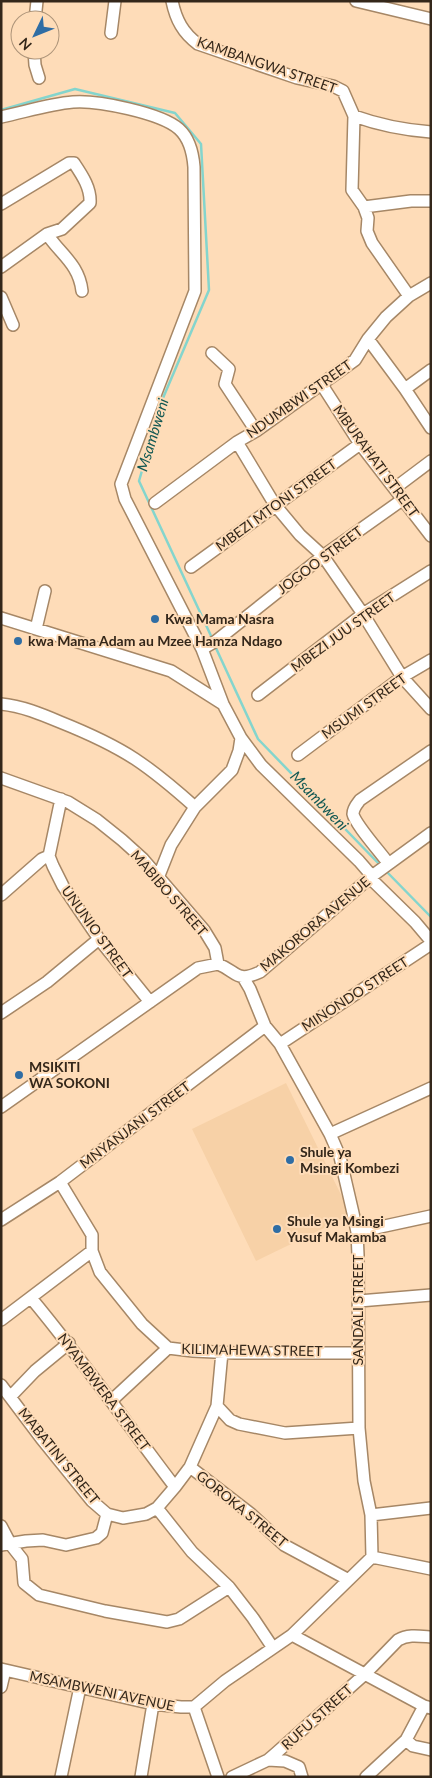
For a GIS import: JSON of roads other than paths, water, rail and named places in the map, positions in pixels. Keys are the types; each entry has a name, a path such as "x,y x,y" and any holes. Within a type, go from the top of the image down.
{"street":[{"path":"112,33 115,1"},
{"name":"KAMBANGWA STREET","path":"172,1 186,35 198,44 297,78 333,86 343,91 354,116 352,190 364,207 368,218 368,231 372,243 409,296"},
{"path":"356,1 431,19"},
{"path":"35,60 39,78"},
{"path":"1,117 72,102 107,104 168,121 180,130 190,144 194,156 195,291 121,484 125,499 209,645 223,704 241,738 261,765 359,861 378,871"},
{"path":"354,116 372,123 406,131 431,132"},
{"path":"1,204 64,164 74,163 91,195 90,203 62,230 47,234 1,267"},
{"path":"364,207 411,201 431,201"},
{"path":"47,234 53,244 68,257 75,268 82,291"},
{"name":"NDUMBWI STREET","path":"155,503 237,442 256,431 355,360 368,339 386,317 409,296 431,283"},
{"path":"1,297 13,325"},
{"path":"368,339 431,428"},
{"path":"212,353 229,369 225,384 256,431"},
{"path":"405,389 431,370"},
{"name":"MBURAHATI STREET","path":"322,385 360,444 431,536"},
{"path":"237,442 275,505 300,535 323,556 363,614 402,677 431,709"},
{"name":"MBEZI MTONI STREET","path":"191,567 360,444"},
{"path":"395,488 431,461"},
{"name":"JOGOO STREET","path":"209,645 323,556 402,500"},
{"name":"MBEZI JUU STREET","path":"258,695 363,614 431,571"},
{"path":"36,629 45,591"},
{"path":"1,618 171,671 223,704"},
{"name":"MSUMI STREET","path":"298,755 402,677 431,660"},
{"path":"1,704 14,705 81,730 134,758 195,807"},
{"path":"158,878 171,845 195,807 232,770 239,751 241,738"},
{"path":"431,751 360,800 355,806 353,814 378,871 403,910 431,942"},
{"name":"MABIBO STREET","path":"1,778 61,799 97,820 122,840 143,859 204,930 215,948 218,964"},
{"path":"1,895 42,859 49,856 61,799"},
{"name":"MAKORORA AVENUE","path":"218,964 243,977 249,978 260,972 378,871 431,833"},
{"name":"UNUNIO STREET","path":"49,856 63,886 99,939 150,1002"},
{"path":"1,1013 47,982 99,939"},
{"name":"MINONDO STREET","path":"280,1044 431,942"},
{"path":"2,1106 198,968 218,964"},
{"name":"SANDALI STREET","path":"243,977 265,1026 280,1044 330,1134 340,1157 357,1232 359,1428 364,1481 371,1515 372,1557"},
{"name":"MNYANJANI STREET","path":"3,1216 60,1182 265,1026"},
{"path":"330,1134 431,1088"},
{"name":"KILIMAHEWA STREET","path":"60,1182 92,1235 92,1251 100,1272 142,1324 168,1348 222,1352 358,1353"},
{"path":"357,1232 431,1216"},
{"path":"1,1320 92,1251"},
{"path":"359,1301 431,1295"},
{"name":"NYAMBWERA STREET","path":"31,1298 69,1343 130,1430 175,1487"},
{"path":"11,1396 35,1371 69,1343"},
{"path":"111,1401 168,1348"},
{"path":"222,1352 217,1406 190,1467 157,1508 192,1552 229,1588 253,1618 273,1648"},
{"name":"MABATINI STREET","path":"1,1385 41,1438 92,1500 107,1514 123,1518 146,1514 157,1508"},
{"path":"217,1406 230,1420 239,1424 285,1433 359,1428"},
{"name":"GOROKA STREET","path":"190,1467 250,1514 284,1544 348,1579"},
{"path":"371,1515 431,1508"},
{"path":"6,1545 43,1540 66,1545 96,1538 102,1533 107,1514"},
{"path":"1,1526 6,1545 22,1560 24,1583 39,1595 105,1611 167,1622 179,1619 229,1588"},
{"path":"366,1777 406,1740 427,1707 292,1634 372,1557 431,1569"},
{"name":"MSAMBWENI AVENUE","path":"3,1669 153,1704 194,1707 225,1682 292,1634"},
{"name":"RUFU STREET","path":"232,1777 268,1760 366,1674 398,1640 404,1636 431,1637"},
{"path":"1,1687 3,1669"},
{"path":"61,1777 80,1687"},
{"path":"141,1777 153,1704"},
{"path":"194,1707 218,1777"},
{"path":"406,1740 413,1746 431,1750"},
{"path":"268,1760 285,1761 299,1767 302,1777"}],"waterway":[{"name":"Msambweni","path":"1,110 75,89 175,113 201,144 209,290 163,398 139,481 212,638"},
{"name":"Msambweni","path":"215,646 258,739 381,866"},
{"name":"Msambweni","path":"385,870 431,917"}],"place":[{"name":"Kwa Mama Nasra","path":"155,619"},
{"name":"kwa Mama Adam au Mzee Hamza Ndago","path":"18,641"},
{"name":"MSIKITI WA SOKONI","path":"19,1075"},
{"name":"Shule ya Msingi Kombezi","path":"290,1160"},
{"name":"Shule ya Msingi Yusuf Makamba","path":"277,1229"}]}
